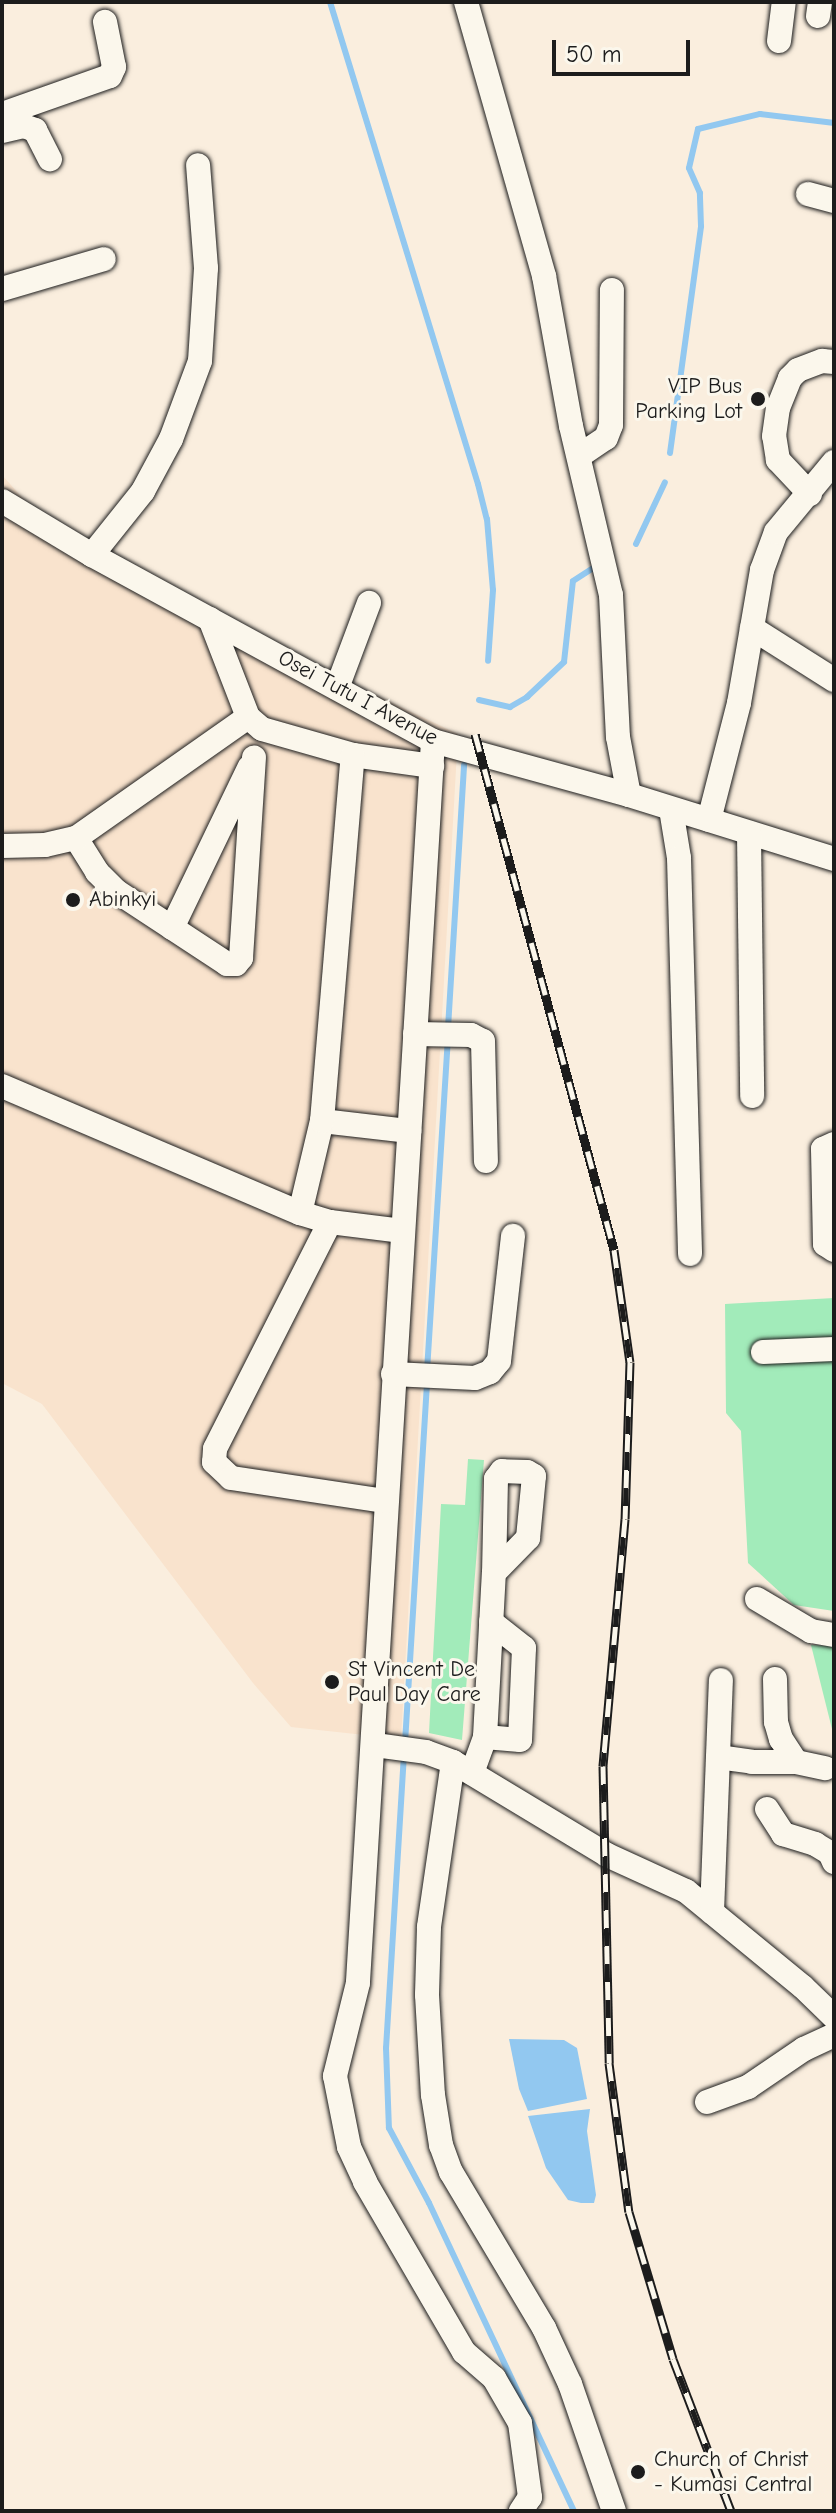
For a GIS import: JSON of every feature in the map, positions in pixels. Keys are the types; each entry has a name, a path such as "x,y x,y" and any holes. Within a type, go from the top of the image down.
{"street":[{"path":"466,2 544,276 571,426 611,595 618,737 629,795"},
{"path":"779,41 784,2"},
{"path":"2,114 103,82 110,76 114,67 105,22"},
{"path":"2,131 24,126 35,130 50,159"},
{"path":"92,555 143,491 171,439 200,361 206,268 198,165"},
{"path":"808,194 834,201"},
{"path":"2,289 104,259"},
{"path":"579,456 606,438 611,425 612,290"},
{"path":"810,494 778,460 774,436 778,408 798,370 822,361 834,362"},
{"path":"709,820 739,703 762,570 776,532 834,462"},
{"name":"Osei Tutu I Avenue","path":"2,501 92,555 433,741 629,795 834,859"},
{"path":"337,688 369,603"},
{"path":"76,838 106,883 227,964 236,964 241,958 255,723 210,619"},
{"path":"752,628 834,680"},
{"path":"255,723 353,755 432,766"},
{"path":"2,846 45,845 76,838 255,723"},
{"path":"433,741 385,1501 383,1746 358,1983 335,2076 349,2147 378,2205 464,2352 494,2378 520,2423 530,2497 521,2511"},
{"path":"300,1213 322,1121 353,755"},
{"path":"172,928 254,757"},
{"path":"671,809 679,858 690,1254"},
{"path":"749,833 752,1096"},
{"path":"415,1034 471,1035 483,1041 486,1161"},
{"path":"2,1086 300,1213 330,1222 402,1231"},
{"path":"322,1121 409,1131"},
{"path":"834,1144 823,1149 825,1244 834,1250"},
{"path":"330,1222 215,1449 214,1462 231,1478 385,1501"},
{"path":"393,1374 475,1378 490,1372 499,1361 513,1236"},
{"path":"763,1352 834,1349"},
{"path":"494,1573 485,1737 462,1768 429,1927 431,2066 441,2145 451,2172 544,2328 570,2384 614,2511"},
{"path":"757,1599 811,1631 834,1635"},
{"path":"485,1737 520,1740 524,1648 491,1622"},
{"path":"775,1679 776,1722 781,1739 796,1762"},
{"path":"712,1912 721,1680"},
{"path":"383,1746 426,1752 462,1768 607,1855 686,1891 834,2017"},
{"path":"718,1757 752,1762 796,1762 825,1768"},
{"path":"767,1809 783,1834 815,1844 830,1853 834,1862"},
{"path":"707,2102 748,2087 804,2049 834,2035"}],"shaded area":[{"path":"2,475 28,504 110,553 323,670 458,734 401,1739 291,1727 253,1683 42,1404 2,1383"}],"green space":[{"path":"834,1298 834,1611 794,1605 748,1563 741,1431 726,1413 725,1304"},
{"path":"468,1459 484,1460 462,1740 429,1733 441,1504 465,1505"},
{"path":"811,1645 834,1646 834,1737"}],"water":[{"path":"509,2039 564,2040 577,2048 587,2099 528,2111 519,2089"},
{"path":"590,2109 587,2131 596,2195 594,2203 581,2203 568,2200 546,2168 528,2116"}],"waterway":[{"path":"330,2 487,519 493,590 488,661"},
{"path":"670,453 701,226 700,193 689,168 698,129 760,114 834,123"},
{"path":"636,544 665,482"},
{"path":"479,700 510,707 527,697 564,662 573,581 593,568"},
{"path":"448,1028 464,764"},
{"path":"427,1371 448,1039"},
{"path":"405,1743 427,1383"},
{"path":"404,1754 386,2048 389,2128 429,2203 574,2511"}],"railway":[{"path":"475,734 614,1250 630,1362 625,1519 603,1766 609,2063 629,2212 673,2359 731,2511"}],"place":[{"name":"VIP Bus Parking Lot","path":"758,399"},
{"name":"Abinkyi","path":"73,900"},
{"name":"St Vincent De Paul Day Care","path":"332,1682"},
{"name":"Church of Christ - Kumasi Central","path":"638,2472"}]}
